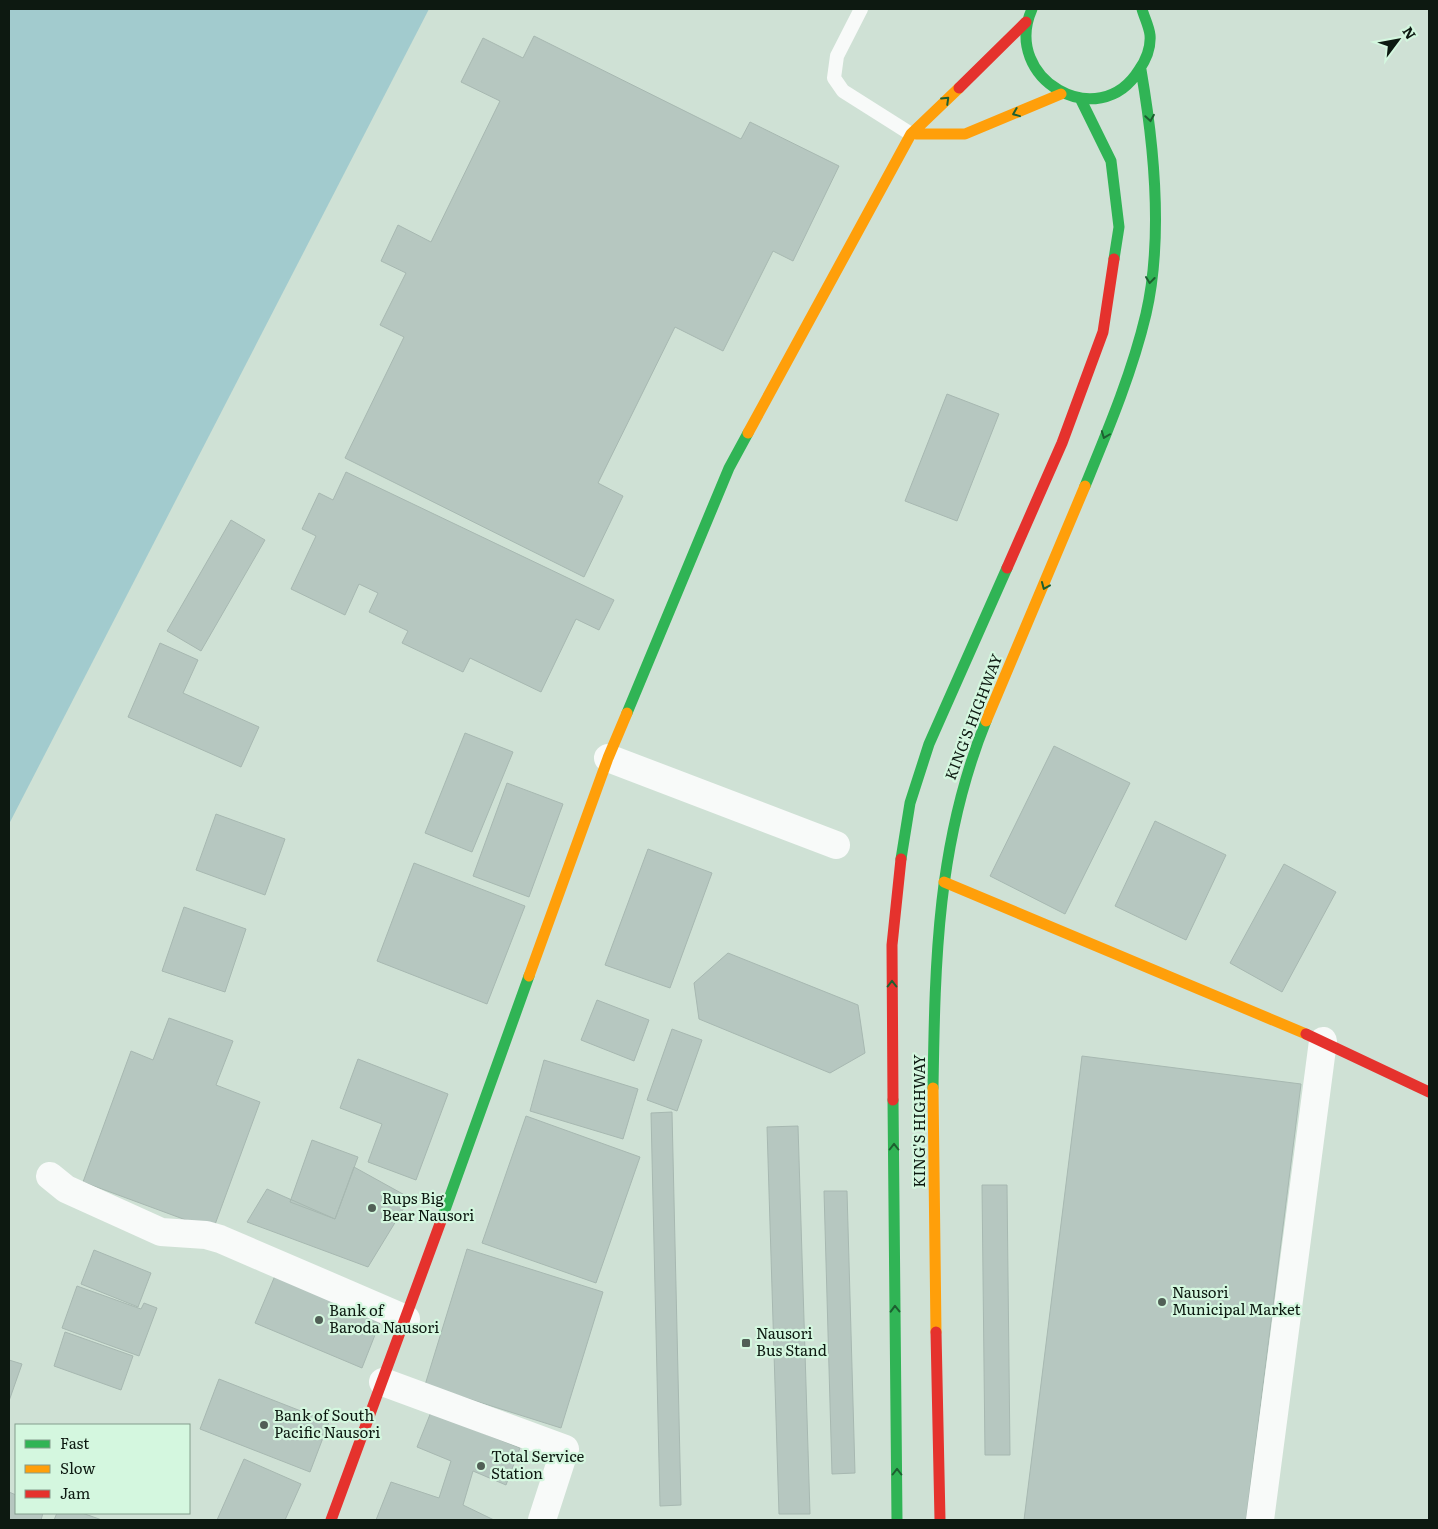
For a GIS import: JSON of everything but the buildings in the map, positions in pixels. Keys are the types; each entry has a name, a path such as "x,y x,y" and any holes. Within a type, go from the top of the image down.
{"main road":[{"path":"331,1520 406,1319 608,758 728,468 911,134 1026,22 1032,9"},
{"path":"1026,22 1026,51 1038,76 1061,94 1081,100 1099,99 1116,94 1130,83 1141,70 1149,42 1149,28 1142,9"},
{"name":"KING'S HIGHWAY","path":"940,1520 932,1114 935,960 944,882 956,809 970,760 1006,671 1043,590 1098,455 1128,376 1146,313 1154,248 1154,163 1150,120 1141,70"},
{"path":"911,134 965,134 1061,94"},
{"name":"KING'S HIGHWAY","path":"897,1520 892,945 900,867 910,803 928,744 1062,443 1104,332 1119,227 1111,161 1081,100"},
{"path":"944,882 1323,1041 1429,1092"}],"street":[{"path":"608,758 836,845"},
{"path":"1260,1520 1323,1041"},
{"path":"50,1176 66,1189 161,1232 206,1235 220,1239 406,1319"},
{"path":"383,1382 565,1449 542,1520"}],"lane":[{"path":"861,9 837,56 834,78 843,92 911,134"}],"water":[{"path":"9,9 429,9 9,824"}],"traffic: fast":[{"path":"1032,9 1026,34 1030,57 1042,76 1059,90 1079,98 1101,98 1122,89 1139,70 1146,58 1150,44 1149,28 1142,9"},
{"path":"1085,486 1134,358 1146,314 1151,285 1154,255 1155,192 1150,129 1141,70"},
{"path":"1081,100 1111,161 1119,227 1114,259"},
{"path":"627,713 729,468 748,433"},
{"path":"901,859 910,803 929,744 1007,568"},
{"path":"933,1088 935,994 942,902 948,857 957,811 986,721"},
{"path":"441,1221 529,976"},
{"path":"893,1100 897,1520"}],"traffic: slow":[{"path":"748,433 911,134 959,88"},
{"path":"911,134 965,134 1061,94"},
{"path":"986,721 1085,486"},
{"path":"529,976 608,758 627,713"},
{"path":"944,882 1306,1034"},
{"path":"933,1088 936,1332"}],"traffic: jam":[{"path":"959,88 1026,22"},
{"path":"1007,568 1062,443 1103,332 1114,259"},
{"path":"893,1100 892,945 901,859"},
{"path":"1306,1034 1429,1092"},
{"path":"331,1520 441,1221"},
{"path":"936,1332 940,1520"}],"place":[{"name":"Rups Big Bear Nausori","path":"372,1208"},
{"name":"Nausori Municipal Market","path":"1162,1302"},
{"name":"Bank of Baroda Nausori","path":"319,1320"},
{"name":"Nausori Bus Stand","path":"746,1343"},
{"name":"Bank of South Pacific Nausori","path":"264,1425"},
{"name":"Total Service Station","path":"481,1466"}]}
